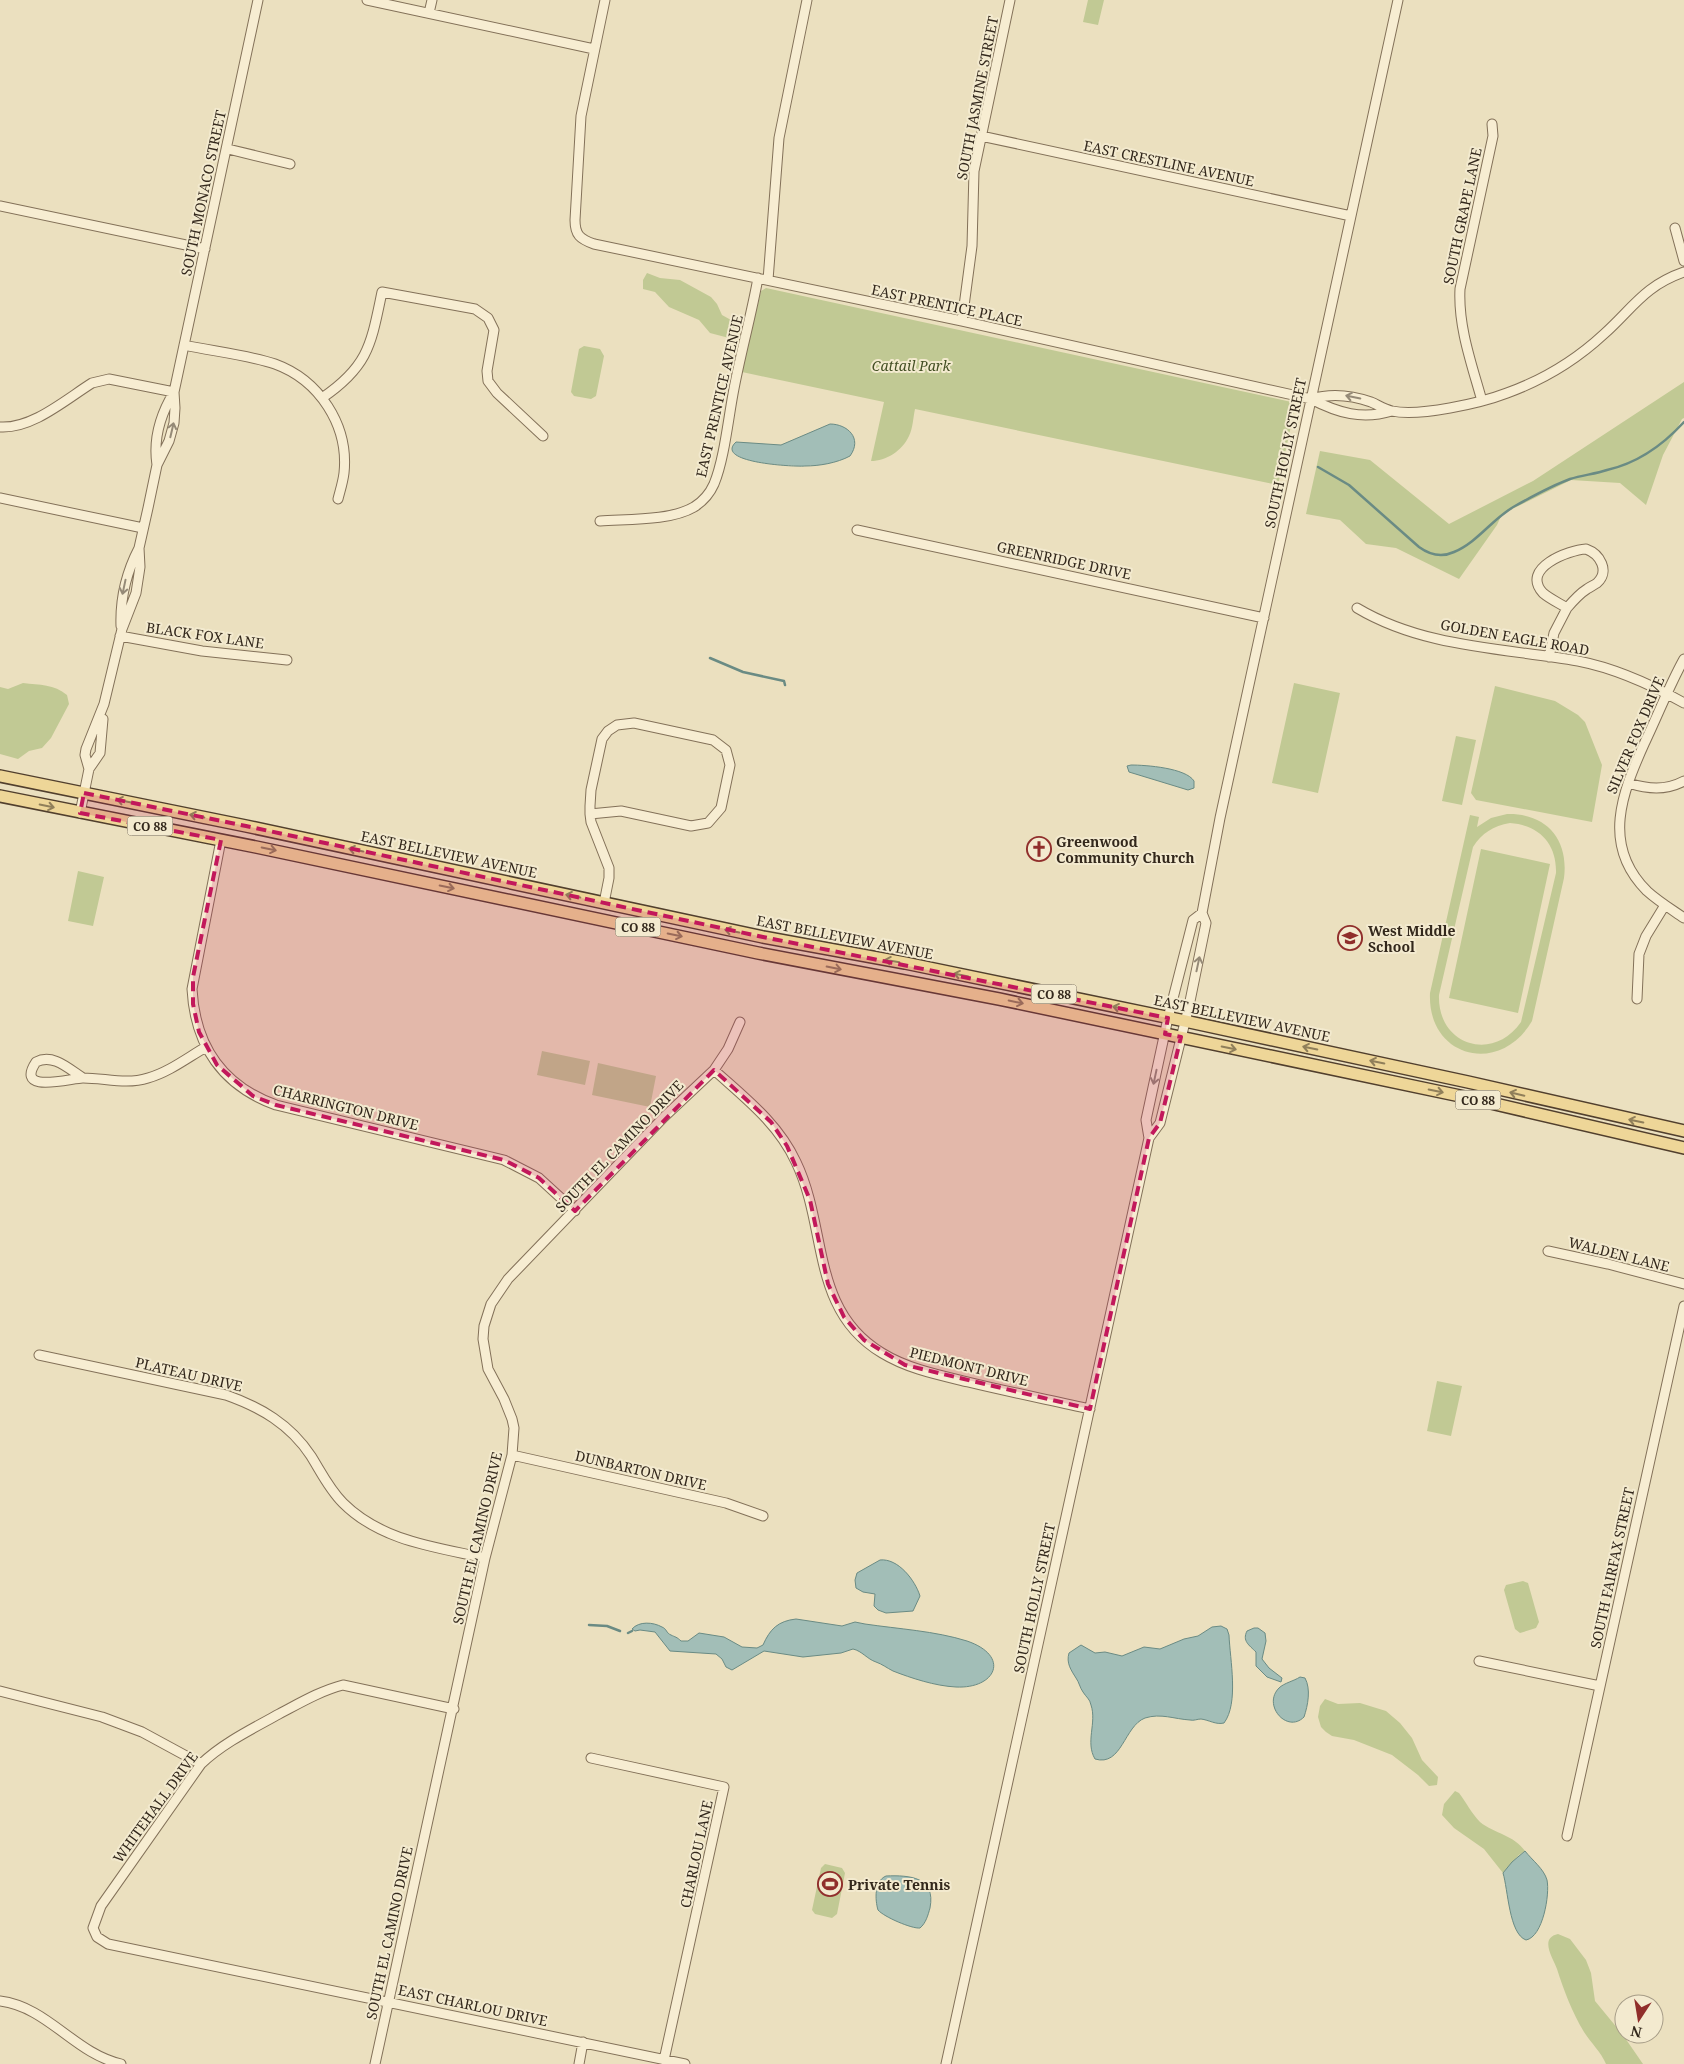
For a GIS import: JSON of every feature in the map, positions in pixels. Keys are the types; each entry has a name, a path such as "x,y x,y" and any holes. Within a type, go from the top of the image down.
{"main road":[{"name":"EAST BELLEVIEW AVENUE","path":"0,776 246,826 763,937 931,968 1185,1021 1684,1131"},
{"name":"CO 88","path":"0,796 221,840 758,953 999,999 1181,1037 1455,1095 1684,1148"}],"street":[{"name":"SOUTH MONACO STREET","path":"157,465 166,450 172,432 175,408 174,392 228,148 258,0"},
{"path":"367,0 594,49 605,0"},
{"path":"429,13 432,0"},
{"path":"768,280 778,145 807,0"},
{"name":"SOUTH JASMINE STREET","path":"962,321 971,261 974,171 1010,0"},
{"name":"SOUTH HOLLY STREET","path":"1149,1138 1160,1123 1185,1021 1206,923 1202,912 1220,818 1398,0"},
{"name":"EAST PRENTICE PLACE","path":"594,49 585,94 578,147 575,220 578,237 594,244 962,321 1311,398"},
{"name":"SOUTH GRAPE LANE","path":"1482,401 1461,323 1459,303 1460,289 1493,136 1492,124"},
{"name":"EAST CRESTLINE AVENUE","path":"981,136 1351,216"},
{"path":"228,148 290,164"},
{"path":"0,206 205,249"},
{"path":"1675,228 1684,261"},
{"path":"1311,398 1337,411 1350,414 1378,415 1392,411 1448,408 1482,401 1526,386 1569,362 1603,335 1646,292 1669,277 1684,272"},
{"name":"EAST PRENTICE AVENUE","path":"600,521 677,515 695,506 707,495 714,485 719,469 758,278"},
{"path":"322,398 348,379 365,356 372,338 382,292 475,310 488,318 492,324 494,336 487,371 488,381 497,393 544,436"},
{"path":"184,345 274,364 298,376 313,387 331,411 339,429 344,449 344,473 338,499"},
{"path":"0,428 28,424 92,383 100,380 109,379 174,392"},
{"name":"SOUTH MONACO STREET","path":"89,769 85,755 86,749 104,704 121,632 132,608 138,585 139,548 157,465 156,451 159,425 174,392"},
{"path":"1311,398 1325,395 1346,396 1392,411"},
{"path":"0,498 143,528"},
{"name":"GREENRIDGE DRIVE","path":"857,530 1264,618"},
{"name":"SOUTH MONACO STREET","path":"121,632 121,605 124,586 131,564 139,548"},
{"path":"1549,657 1554,633 1567,608 1580,594 1596,584 1602,574 1602,565 1599,557 1590,551 1580,550 1557,557 1542,568 1539,576 1540,587 1544,593 1567,608"},
{"name":"GOLDEN EAGLE ROAD","path":"1357,608 1400,627 1441,640 1577,661 1617,672 1684,703"},
{"name":"BLACK FOX LANE","path":"121,632 202,650 287,660"},
{"name":"SILVER FOX DRIVE","path":"1684,659 1628,783 1622,800 1619,820 1623,849 1629,865 1638,880 1646,890 1684,918"},
{"name":"SOUTH MONACO STREET","path":"80,813 89,769 100,753 104,704"},
{"path":"590,814 622,812 691,826 708,823 721,808 730,765 726,750 712,740 634,723 617,725 608,730 602,739 591,790 590,814 596,837 609,868 604,903"},
{"path":"1628,783 1653,789 1664,788 1684,781"},
{"name":"CHARRINGTON DRIVE","path":"221,840 192,989 196,1020 206,1047 217,1065 230,1078 260,1100 276,1106 504,1160 539,1178 574,1211"},
{"path":"1637,1000 1639,954 1646,936 1665,905"},
{"name":"SOUTH HOLLY STREET","path":"946,2064 1149,1138 1146,1120 1168,1018 1193,920 1202,912"},
{"name":"SOUTH EL CAMINO DRIVE","path":"375,2064 486,1558 512,1455 514,1428 512,1419 504,1399 488,1370 484,1348 484,1326 491,1304 500,1290 574,1211 664,1118 714,1070 728,1049 740,1022"},
{"path":"83,1078 55,1060 48,1059 36,1062 32,1071 33,1078 44,1083 83,1078 117,1082 146,1078 160,1074 206,1047"},
{"name":"PIEDMONT DRIVE","path":"714,1070 771,1122 796,1162 810,1200 828,1284 844,1317 864,1340 881,1352 905,1364 994,1388 1090,1409"},
{"name":"WALDEN LANE","path":"1548,1251 1608,1264 1684,1284"},
{"name":"SOUTH FAIRFAX STREET","path":"1567,1836 1684,1306"},
{"name":"PLATEAU DRIVE","path":"39,1355 226,1394 250,1403 288,1429 305,1448 329,1486 343,1502 374,1527 408,1541 486,1558"},
{"name":"DUNBARTON DRIVE","path":"512,1455 726,1503 763,1516"},
{"path":"1479,1661 1600,1686"},
{"name":"WHITEHALL DRIVE","path":"108,1944 97,1937 93,1928 101,1906 200,1764 210,1755 245,1732 325,1690 343,1685 454,1708"},
{"path":"0,1691 102,1717 142,1732 200,1764"},
{"name":"CHARLOU LANE","path":"591,1758 724,1787 664,2060"},
{"name":"EAST CHARLOU DRIVE","path":"108,1944 685,2064"},
{"path":"0,2001 16,2004 38,2014 95,2055 120,2064"},
{"path":"579,2064 583,2042"}],"highlighted area":[{"path":"84,793 763,937 1168,1018 1165,1034 1181,1037 1160,1123 1149,1138 1090,1409 905,1365 864,1340 844,1317 828,1284 810,1200 787,1146 771,1122 714,1070 575,1211 539,1178 504,1160 276,1105 253,1096 217,1065 199,1032 193,1004 193,977 221,840 80,813"}],"green space":[{"path":"1088,0 1104,0 1098,25 1083,22"},
{"path":"647,273 660,278 680,280 711,297 722,315 731,320 734,327 733,335 729,338 710,333 699,320 669,307 655,292 643,289 643,280"},
{"name":"Cattail Park","path":"766,288 1296,403 1278,485 915,409 910,433 898,451 888,457 871,461 884,402 742,372 761,291"},
{"path":"584,346 600,349 604,356 596,396 591,399 574,396 571,392 579,349"},
{"path":"1684,382 1684,418 1663,455 1646,505 1620,483 1571,480 1502,514 1497,525 1459,579 1396,548 1366,544 1340,520 1306,514 1320,451 1370,460 1449,524 1533,481"},
{"path":"23,683 46,686 62,691 67,695 69,704 51,738 42,748 29,751 18,759 0,754 0,687 8,689"},
{"path":"1294,683 1340,693 1318,793 1272,783"},
{"path":"1495,686 1555,701 1578,715 1585,722 1602,765 1592,822 1476,800 1471,793"},
{"path":"1456,736 1476,740 1462,805 1442,801"},
{"path":"1507,814 1521,815 1533,818 1552,831 1563,851 1565,864 1564,878 1532,1021 1518,1038 1502,1049 1485,1053 1468,1052 1453,1045 1440,1033 1432,1015 1430,993 1470,815 1479,817 1477,827 1491,818","holes":["1510,823 1538,832 1550,845 1556,873 1521,1022 1509,1035 1496,1042 1482,1045 1469,1043 1457,1036 1447,1026 1441,1012 1439,995 1473,847 1484,834 1493,828"]},
{"path":"1481,849 1550,864 1518,1013 1449,998"},
{"path":"78,871 104,877 93,926 68,921"},
{"path":"542,1051 590,1061 585,1085 537,1075"},
{"path":"598,1063 656,1076 650,1107 592,1095"},
{"path":"1437,1381 1462,1386 1451,1436 1427,1431"},
{"path":"1523,1581 1528,1583 1539,1622 1536,1628 1520,1633 1515,1629 1504,1590 1506,1585"},
{"path":"1325,1699 1338,1704 1360,1703 1386,1711 1400,1723 1412,1738 1422,1760 1438,1777 1437,1785 1429,1786 1392,1755 1354,1740 1332,1736 1326,1732 1321,1727 1318,1717 1320,1706"},
{"path":"1455,1791 1459,1793 1480,1822 1515,1841 1525,1851 1503,1873 1484,1849 1454,1828 1442,1815 1444,1804"},
{"name":"Private Tennis","path":"825,1864 842,1868 845,1873 837,1914 832,1918 815,1914 812,1910 821,1868"},
{"path":"1558,1934 1570,1939 1586,1960 1591,1973 1595,2001 1614,2024 1614,2044 1629,2044 1643,2064 1606,2064 1584,2032 1569,2001 1549,1949 1548,1944 1552,1936"}],"water":[{"path":"830,424 847,429 854,438 855,443 850,456 834,462 810,466 773,464 745,459 736,455 732,449 736,442 781,445"},
{"path":"1127,766 1175,770 1190,777 1194,781 1194,788 1188,790 1129,772"},
{"path":"880,1560 887,1560 899,1566 914,1583 920,1596 913,1611 886,1613 878,1610 874,1606 875,1594 863,1592 856,1588 855,1580 857,1573"},
{"path":"796,1619 842,1626 855,1622 930,1633 967,1641 981,1647 989,1655 993,1663 993,1670 989,1677 981,1683 956,1687 940,1685 893,1671 853,1649 841,1653 803,1657 764,1651 732,1670 726,1667 722,1659 716,1654 670,1651 655,1632 635,1631 632,1629 638,1625 650,1623 664,1628 669,1634 681,1641 688,1641 699,1633 724,1637 742,1647 757,1648 763,1645 772,1630 779,1624"},
{"path":"1221,1626 1227,1629 1229,1635 1232,1681 1229,1715 1224,1723 1162,1716 1145,1718 1138,1722 1117,1752 1111,1757 1104,1760 1095,1759 1091,1746 1093,1719 1090,1703 1070,1666 1068,1660 1069,1653 1081,1645 1095,1653 1105,1652 1122,1656 1144,1647 1160,1649 1184,1639 1198,1636 1212,1627"},
{"path":"1258,1628 1265,1633 1266,1641 1262,1659 1269,1668 1282,1678 1281,1682 1267,1677 1256,1666 1256,1652 1247,1643 1245,1638 1247,1631"},
{"path":"1300,1677 1305,1678 1307,1682 1307,1707 1304,1717 1291,1722 1284,1720 1275,1709 1274,1695 1281,1686"},
{"path":"1525,1851 1543,1872 1548,1886 1541,1923 1532,1937 1526,1940 1520,1936 1516,1929 1510,1910 1503,1873"},
{"path":"886,1876 904,1876 919,1880 929,1890 931,1898 930,1908 928,1916 920,1928 898,1922 878,1910 876,1901 877,1886 882,1878"}],"waterway":[{"path":"1318,467 1349,485 1419,547 1431,554 1445,555 1463,548 1507,511 1542,491 1570,479 1618,467 1639,458 1659,445 1684,422"},
{"path":"710,658 743,672 784,681 785,685"},
{"path":"589,1625 607,1626 620,1631"},
{"path":"628,1633 632,1631"}],"place":[{"name":"Greenwood Community Church","path":"1039,849"},
{"name":"West Middle School","path":"1350,938"},
{"name":"Private Tennis","path":"830,1884"}]}
